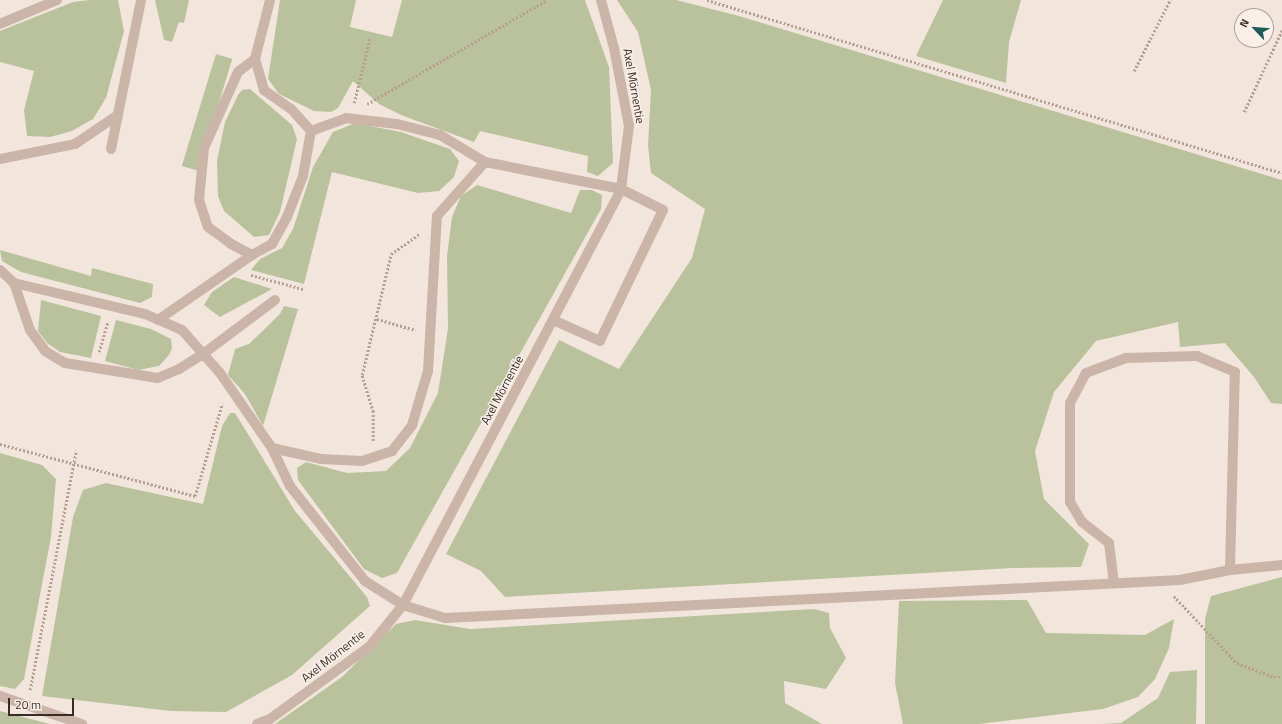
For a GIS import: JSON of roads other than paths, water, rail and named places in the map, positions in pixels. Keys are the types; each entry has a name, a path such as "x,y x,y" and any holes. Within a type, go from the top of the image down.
{"street":[{"path":"0,24 57,0"},
{"path":"111,149 141,0"},
{"path":"270,0 255,59 264,90 291,108 311,131"},
{"name":"Axel Mörnentie","path":"257,724 270,719 370,646 403,605 621,189 629,126 614,48 600,0"},
{"path":"252,255 231,244 208,227 199,200 204,148 238,72 255,59"},
{"path":"0,159 75,144 118,115"},
{"path":"311,131 349,116 397,124 440,135 485,162 621,189 663,210 600,341 553,320"},
{"path":"158,320 252,255 272,244 287,217 303,176 311,131"},
{"path":"272,448 321,459 362,462 392,451 412,425 428,372 437,216 485,162"},
{"path":"0,270 14,283 30,330 44,351 65,363 94,369 158,378 179,370 203,354 275,300"},
{"path":"14,283 113,307 158,320 182,330 227,384 272,448 290,486 366,581 403,605 445,618 1180,580 1230,570 1282,565"},
{"path":"1114,583 1109,544 1082,522 1070,502 1070,403 1086,373 1126,358 1197,356 1235,372 1230,570"},
{"path":"0,696 82,724"}]}
